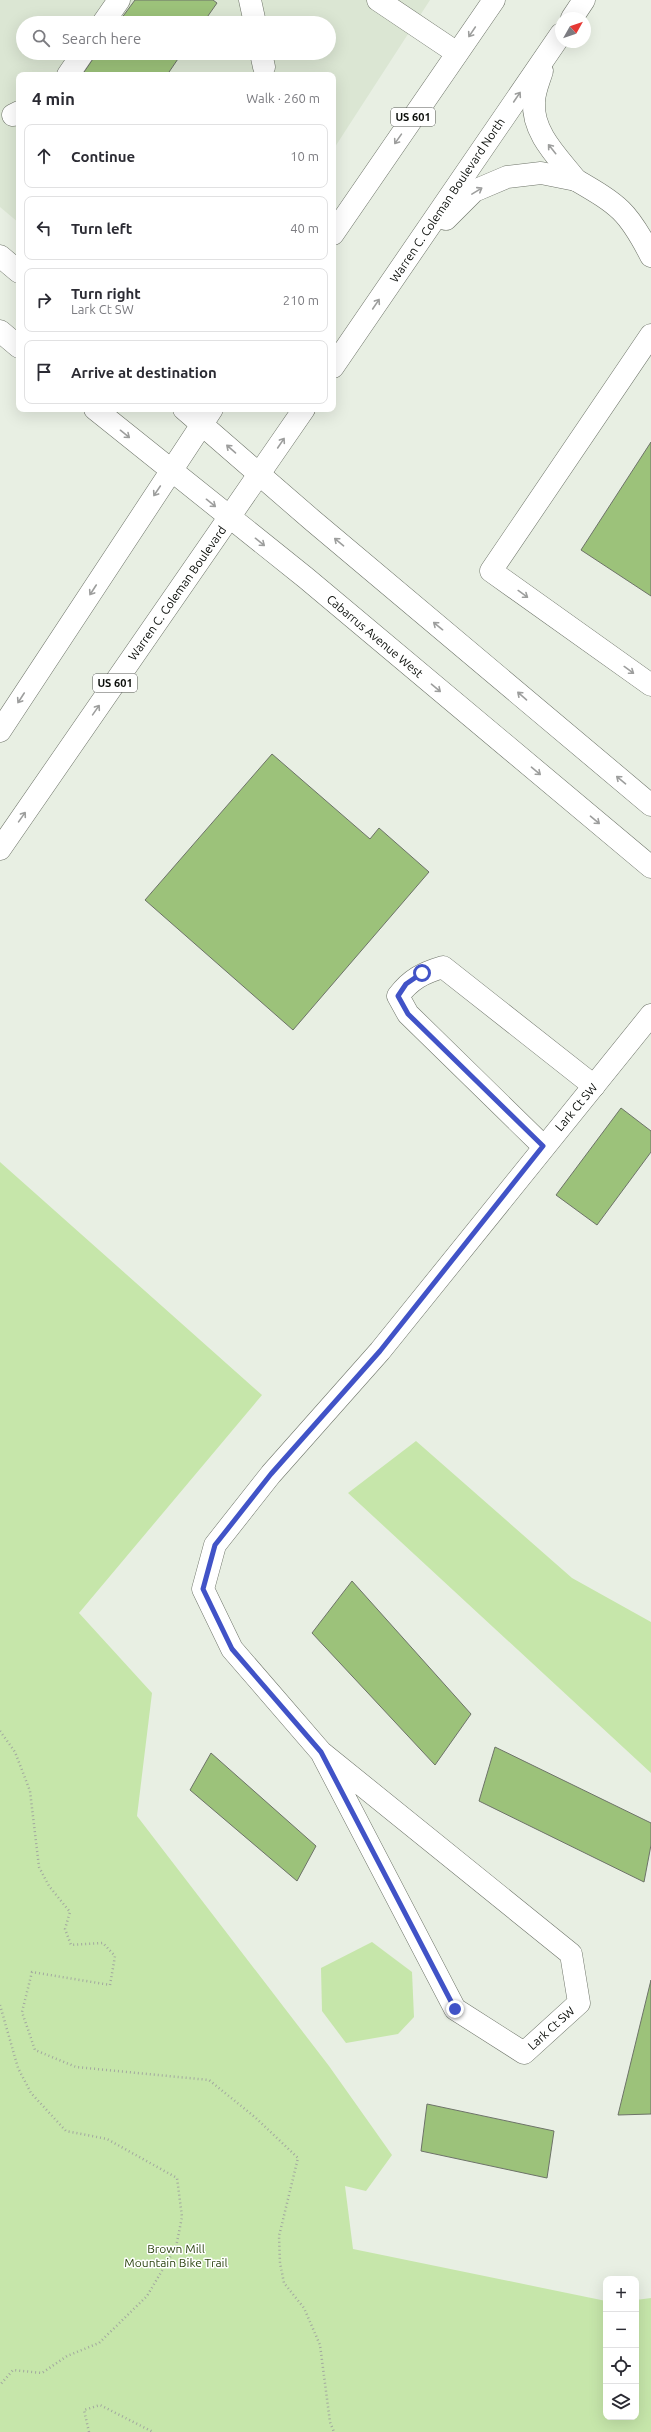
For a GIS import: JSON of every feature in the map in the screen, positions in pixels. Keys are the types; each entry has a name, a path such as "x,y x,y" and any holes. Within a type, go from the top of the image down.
{"main road":[{"path":"108,16 119,0"},
{"path":"250,0 253,16"},
{"path":"378,0 457,54"},
{"name":"US 601","path":"336,230 494,0"},
{"path":"576,12 584,0"},
{"name":"Warren C. Coleman Boulevard North","path":"336,363 555,43"},
{"path":"548,53 534,101 536,120 544,141 576,180"},
{"path":"70,72 78,60"},
{"path":"408,257 474,191 507,178 541,173 576,180 614,202 630,218 651,256"},
{"path":"0,256 16,269"},
{"path":"0,331 16,344"},
{"path":"651,335 492,571 651,685"},
{"name":"Cabarrus Avenue West","path":"99,412 326,594 651,868"},
{"path":"194,412 207,416 259,475 651,805"},
{"name":"US 601","path":"259,475 302,412"},
{"path":"0,731 207,416"},
{"name":"Warren C. Coleman Boulevard","path":"0,849 259,475"},
{"path":"543,1146 408,1014 398,996 406,984 422,973 443,967 594,1086"},
{"name":"Lark Ct SW","path":"321,1752 455,2009 524,2052 579,2003 571,1954 321,1752 232,1649 203,1589 215,1545 271,1474 380,1351 543,1146 651,1015"}],"path":[{"path":"0,1731 15,1752 30,1791 39,1867 49,1886 70,1912 65,1929 71,1944 102,1943 115,1956 110,1984 32,1972 22,2012 35,2050 76,2067 209,2080 256,2118 298,2158 279,2236 280,2263 284,2283 304,2308 320,2345 330,2422 334,2432"},
{"path":"0,2005 18,2068 31,2093 66,2131 107,2139 177,2178 182,2217 176,2247 147,2296 99,2343 67,2356 42,2373 13,2370 0,2385"},
{"path":"89,2432 84,2410 100,2405 153,2432"}],"shaded area":[{"path":"0,0 430,0 336,145 336,72 16,72 16,220 0,207"}],"green space":[{"name":"Brown Mill Mountain Bike Trail","path":"0,1162 262,1395 79,1613 152,1693 137,1816 329,2066 392,2155 366,2191 345,2186 353,2249 603,2300 603,2420 639,2420 639,2300 651,2298 651,2432 0,2432"},
{"path":"416,1441 572,1578 651,1622 651,1773 348,1493"},
{"path":"372,1942 412,1972 414,2017 398,2034 346,2043 322,2011 321,1968"}],"building":[{"path":"135,0 213,0 217,3 208,16 123,16"},
{"path":"92,60 177,60 169,72 84,72"},
{"path":"651,442 651,596 581,550"},
{"path":"272,754 370,839 379,828 429,872 293,1030 145,900"},
{"path":"621,1108 651,1131 651,1152 597,1225 556,1195"},
{"path":"352,1581 471,1714 435,1765 312,1633"},
{"path":"495,1747 651,1823 651,1845 644,1882 479,1801"},
{"path":"211,1753 316,1846 297,1881 190,1790"},
{"path":"651,1980 651,2114 618,2115"},
{"path":"427,2104 554,2131 547,2178 421,2151"}],"route":[{"path":"422,973 406,984 398,996 408,1014 543,1146 380,1351 271,1474 215,1545 203,1589 232,1649 321,1752 455,2009"}]}
